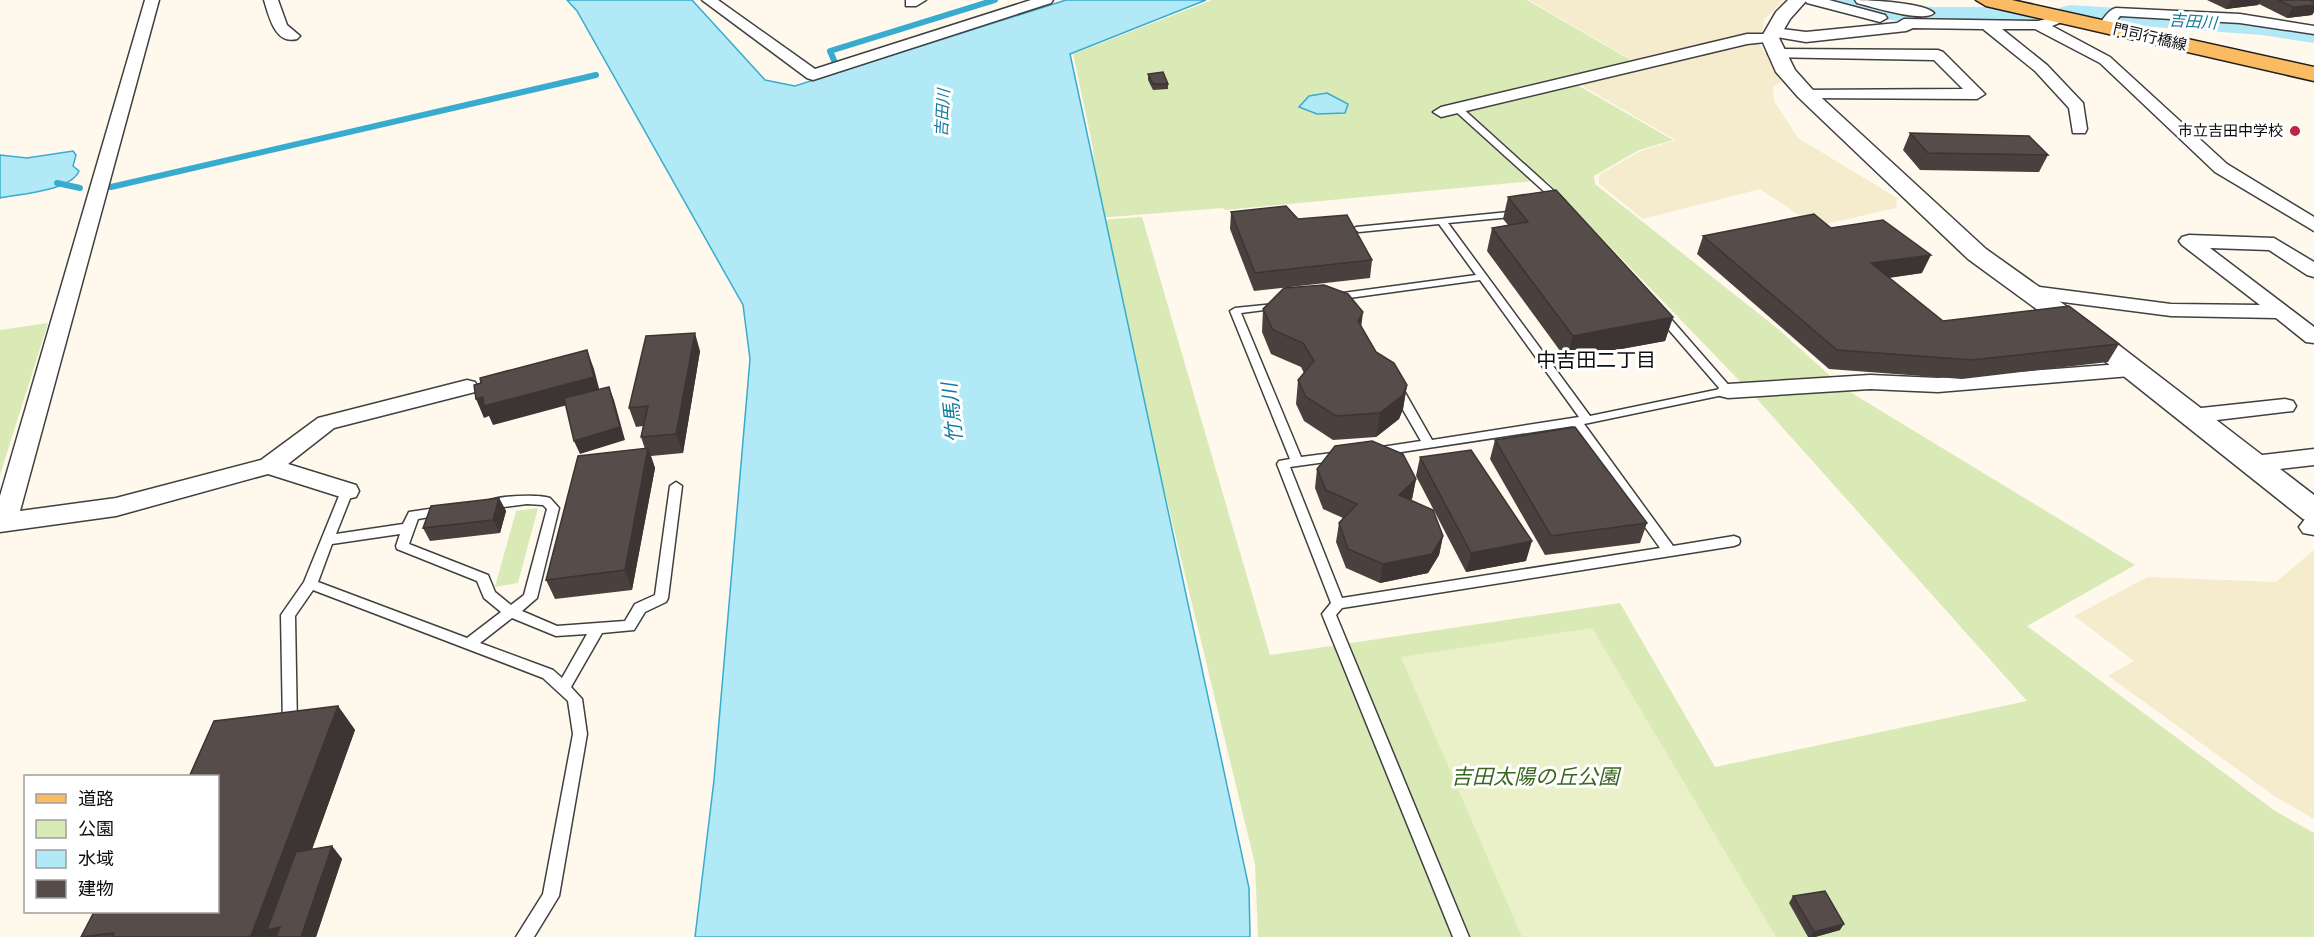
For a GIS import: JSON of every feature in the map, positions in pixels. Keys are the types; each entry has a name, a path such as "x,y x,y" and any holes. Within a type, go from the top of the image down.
{"main road":[{"name":"門司行橋線","path":"1986,0 2034,17 2058,16 2109,22 2314,74"}],"street":[{"path":"152,0 2,522 116,507 269,466 326,423 468,387"},
{"path":"272,0 280,27 292,36"},
{"path":"709,0 813,75 1046,0"},
{"path":"1798,0 1782,16 1773,41 1786,72 1805,93 1936,218 2025,291 2081,329 2254,464 2314,521"},
{"path":"1812,0 1904,22 1987,25 2034,17"},
{"path":"1862,0 1898,9 1929,13 2034,17 2105,60 2221,168 2314,225"},
{"path":"2109,22 2184,14 2314,30"},
{"path":"1773,41 1906,27 1904,22"},
{"path":"2293,26 2314,23"},
{"path":"1987,25 2041,68 2077,107 2079,129"},
{"path":"1441,112 1747,39 1938,55 1977,94 1805,93"},
{"path":"2314,271 2274,244 2189,241 2314,337"},
{"path":"2025,291 2171,310 2280,312"},
{"path":"1728,391 1798,388 1830,383 1938,385 2134,370"},
{"path":"2192,416 2285,406"},
{"path":"2254,464 2314,457"},
{"path":"269,466 347,491"}],"lane":[{"path":"1457,108 1568,208 1557,210"},
{"path":"1359,229 1443,223 1534,212"},
{"path":"1443,223 1582,421 1670,552"},
{"path":"1355,316 1338,297 1482,277"},
{"path":"1289,303 1235,311 1297,462"},
{"path":"1338,604 1283,464 1582,421 1728,391 1652,304"},
{"path":"1389,375 1429,444"},
{"path":"468,644 510,612 530,598 553,508 546,501 526,500 413,515 402,546 483,578 489,595 510,612 556,631 629,626 640,608 661,598 676,486"},
{"path":"291,738 288,615 310,584 347,491"},
{"path":"328,540 408,528"},
{"path":"1461,937 1329,614 1338,604 1734,541"},
{"path":"310,584 548,674 575,699 580,734 551,896 524,937"},
{"path":"563,688 598,628"}],"shaded area":[{"path":"1529,0 1784,0 1764,20 1762,32 1632,60"},
{"path":"1748,42 1760,44 1782,81 1773,87 1774,101 1798,138 1897,198 1896,208 1816,226 1760,189 1643,219 1599,184 1599,175 1641,151 1676,140 1577,83"},
{"path":"2314,550 2314,819 2276,797 2108,676 2134,661 2074,616 2148,577 2276,582"}],"green space":[{"name":"吉田太陽の丘公園","path":"1212,0 1527,0 1641,66 1574,83 1673,140 1639,150 1594,176 1595,184 1778,329 1845,389 2135,565 2027,626 2275,811 2314,833 2314,937 1258,937 1255,864 1099,220 1142,217 1270,655 1620,603 1715,767 2027,701 1757,399 1546,180 1225,210 1223,208 1098,218 1093,148 1073,54"},
{"path":"48,323 0,475 0,330"},
{"path":"538,508 518,583 495,587 516,511"},
{"path":"1592,628 1776,937 1522,937 1401,657"}],"water":[{"name":"竹馬川","path":"567,0 692,0 765,80 795,86 1066,0 1206,0 1070,54 1249,888 1250,937 695,937 714,780 750,359 743,305 577,11"},
{"path":"1327,93 1348,104 1345,113 1317,114 1299,107 1309,96"},
{"path":"73,151 76,155 73,166 79,171 74,178 44,190 0,198 0,155 27,158"}],"building":[{"path":"2278,0 2310,0 2314,2 2314,5 2293,7"},
{"path":"1163,72 1168,84 1153,84 1148,74"},
{"path":"1910,133 2029,136 2048,155 1928,153"},
{"path":"1556,190 1673,317 1573,336 1492,228 1528,222 1508,197"},
{"path":"1286,206 1298,219 1347,215 1372,260 1255,273 1231,212"},
{"path":"1814,214 1831,228 1883,220 1931,255 1871,263 1943,321 2069,306 2119,344 1972,360 1837,350 1703,236"},
{"path":"1324,285 1348,294 1363,312 1358,321 1376,352 1394,363 1407,385 1403,395 1380,413 1336,416 1306,397 1298,380 1314,361 1303,343 1273,330 1263,309 1284,288"},
{"path":"695,333 676,434 641,437 648,406 629,408 646,336"},
{"path":"587,350 594,377 484,406 483,397 476,399 474,385 481,383 480,378"},
{"path":"609,387 620,427 574,441 564,398"},
{"path":"1575,427 1647,523 1551,536 1495,440"},
{"path":"1372,441 1403,454 1416,479 1399,495 1433,510 1443,536 1432,554 1383,564 1348,549 1339,523 1357,504 1326,490 1317,469 1335,446"},
{"path":"648,448 625,570 546,580 578,456"},
{"path":"1471,450 1532,541 1471,553 1420,457"},
{"path":"499,498 493,520 423,528 431,506"},
{"path":"338,706 251,936 112,937 114,933 81,937 93,913 219,913 219,775 190,775 214,721"},
{"path":"332,846 301,937 276,937 280,927 267,930 296,852"},
{"path":"1825,891 1844,924 1814,932 1793,896"}],"waterway":[{"path":"836,65 830,51 995,0"},
{"name":"吉田川","path":"1831,0 1856,7 1907,15 2036,16"},
{"name":"吉田川","path":"2070,14 2262,26 2314,34"},
{"path":"111,187 596,75"},
{"path":"57,183 80,188"}],"place":[{"name":"市立吉田中学校","path":"2295,131"}],"district":[{"name":"中吉田二丁目","path":"1596,360"}]}
